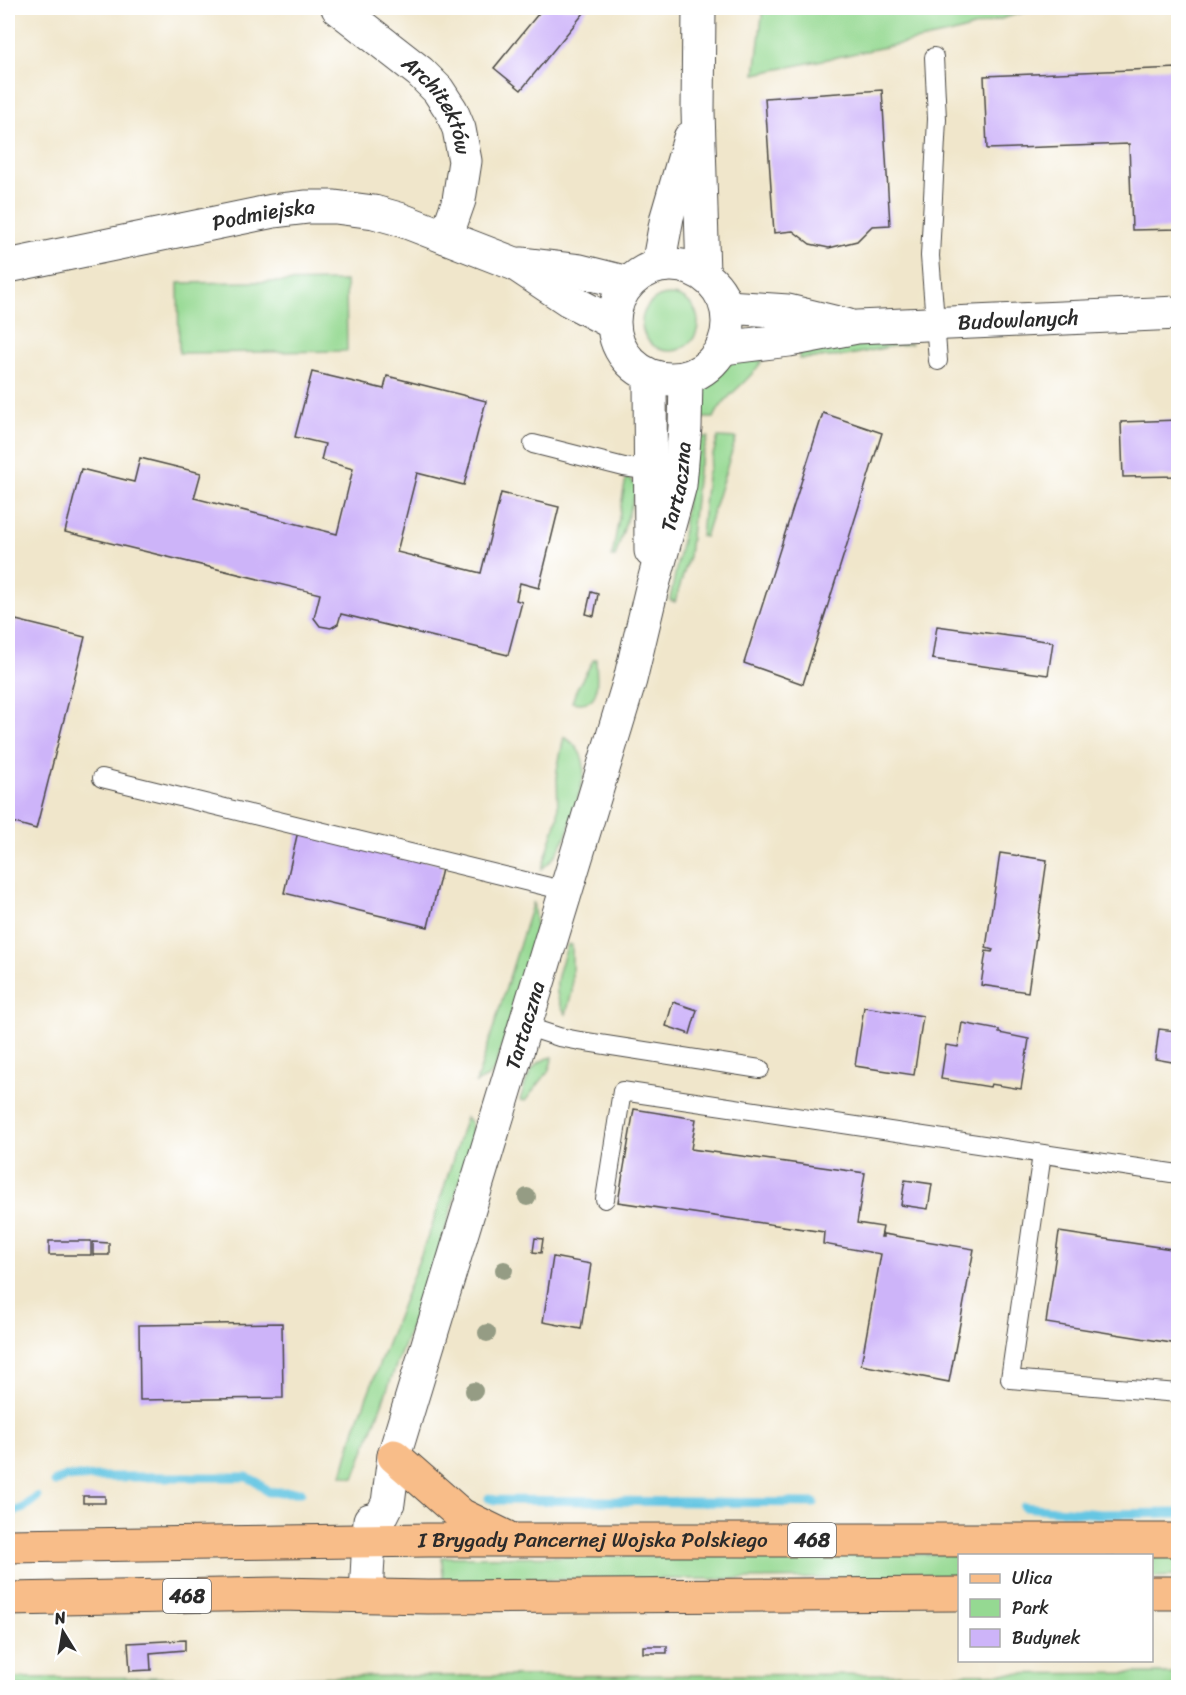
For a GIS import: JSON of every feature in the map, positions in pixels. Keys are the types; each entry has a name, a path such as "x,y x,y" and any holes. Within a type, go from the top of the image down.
{"main road":[{"path":"394,1456 461,1515 513,1540"},
{"name":"I Brygady Pancernej Wojska Polskiego","path":"8,1546 513,1540 1179,1540"},
{"path":"1153,1593 1179,1593"},
{"name":"468","path":"8,1599 278,1594 428,1597 958,1594"}],"street":[{"name":"Architektów","path":"338,8 420,72 438,90 451,110 459,129 465,161 459,200 446,237"},
{"path":"699,8 698,111 703,274"},
{"path":"658,266 667,217 698,111"},
{"name":"Podmiejska","path":"8,266 273,211 335,207 374,212 516,264 569,300 613,323"},
{"name":"Podmiejska","path":"516,264 580,272 628,283"},
{"path":"681,265 703,274 718,288 727,307 729,328 723,348 708,367 686,379 668,380 650,376 631,364 618,346 613,323 617,302 628,283 642,272 658,266 681,265"},
{"name":"Budowlanych","path":"727,307 788,311 857,327"},
{"name":"Budowlanych","path":"723,348 789,340 857,327 1179,313"},
{"name":"Tartaczna","path":"650,376 651,592"},
{"name":"Tartaczna","path":"366,1595 370,1498 377,1475 394,1456 630,680 680,485 686,427 686,379"}],"lane":[{"path":"934,57 937,119 930,256 938,361"},
{"path":"533,444 624,467 651,471"},
{"path":"102,778 566,891"},
{"path":"525,1026 580,1041 760,1069"},
{"path":"605,1199 622,1090 1179,1174"},
{"path":"1042,1154 1011,1379 1179,1393"}],"green space":[{"path":"763,8 1038,8 953,33 755,74"},
{"path":"346,281 347,351 179,353 178,283"},
{"path":"665,295 675,295 690,303 696,312 698,323 696,334 690,343 675,351 665,351 654,346 647,339 642,328 642,318 647,307 654,300"},
{"path":"901,342 912,344 846,356 799,359 799,349"},
{"path":"763,359 752,375 724,402 714,418 695,418 701,394 727,366 732,362"},
{"path":"694,437 708,437 698,471 689,556 675,602 670,600 682,539"},
{"path":"718,437 736,438 705,537 701,536 707,476"},
{"path":"626,478 637,487 615,557 612,557"},
{"path":"596,659 597,683 594,697 582,703 572,702 577,688"},
{"path":"564,737 572,742 580,753 584,773 565,838 556,854 542,869 558,817 557,770"},
{"path":"533,902 536,925 534,939 496,1066 490,1076 476,1083"},
{"path":"568,944 572,945 572,992 566,1014 558,996 557,979"},
{"path":"553,1057 548,1072 525,1101 520,1100 534,1067 539,1062"},
{"path":"466,1117 471,1123 473,1136 440,1248 354,1478 342,1475 355,1428 433,1223"},
{"path":"1178,1553 1178,1576 1153,1577 1153,1554 994,1554"},
{"path":"958,1554 958,1578 443,1580 442,1557"},
{"path":"1178,1673 1178,1688 8,1687 8,1678"}],"building":[{"path":"543,8 588,8 521,90 494,68"},
{"path":"1178,68 1178,229 1132,230 1129,144 987,149 984,76"},
{"path":"882,90 890,225 872,226 857,241 829,248 810,244 793,231 774,233 765,98"},
{"path":"312,372 384,389 387,376 486,401 464,485 417,473 397,552 481,573 501,493 559,507 539,588 520,583 516,600 522,602 508,655 341,614 338,624 331,628 320,626 314,618 320,594 65,532 81,469 134,482 140,458 201,473 194,498 337,534 353,469 321,460 325,444 295,437"},
{"path":"823,413 882,433 803,684 744,663"},
{"path":"1178,420 1178,476 1123,477 1121,422"},
{"path":"591,592 598,594 594,616 586,614"},
{"path":"16,620 85,637 36,829 8,821 8,655"},
{"path":"937,626 1053,642 1048,675 932,659"},
{"path":"298,831 443,865 428,927 284,893"},
{"path":"1000,853 1047,860 1028,992 981,985 986,951 992,952 993,950 986,948"},
{"path":"673,1002 697,1010 690,1034 666,1026"},
{"path":"864,1007 923,1016 914,1075 855,1066"},
{"path":"1177,1022 1178,1063 1155,1059 1159,1029 1176,1031"},
{"path":"962,1023 1029,1039 1021,1089 991,1084 990,1087 941,1079 946,1045 958,1047"},
{"path":"634,1109 696,1119 691,1149 865,1173 857,1223 883,1227 881,1237 883,1234 974,1249 949,1382 861,1365 881,1254 823,1244 824,1232 618,1202"},
{"path":"905,1180 932,1184 928,1209 901,1205"},
{"path":"1059,1232 1178,1250 1178,1344 1046,1323"},
{"path":"535,1238 543,1239 541,1253 533,1252"},
{"path":"49,1241 91,1241 91,1255 49,1255"},
{"path":"93,1242 109,1243 109,1255 93,1255"},
{"path":"553,1257 591,1264 581,1329 543,1322"},
{"path":"282,1323 283,1398 140,1400 139,1325"},
{"path":"83,1496 105,1496 105,1503 83,1503"},
{"path":"185,1640 185,1650 150,1653 151,1670 130,1671 128,1643"},
{"path":"643,1646 667,1646 667,1653 643,1653"}],"waterway":[{"path":"55,1482 65,1477 247,1477 268,1492 301,1492"},
{"path":"8,1513 22,1509 37,1497"},
{"path":"489,1498 495,1500 814,1503"},
{"path":"1024,1507 1100,1514 1178,1513"}]}
